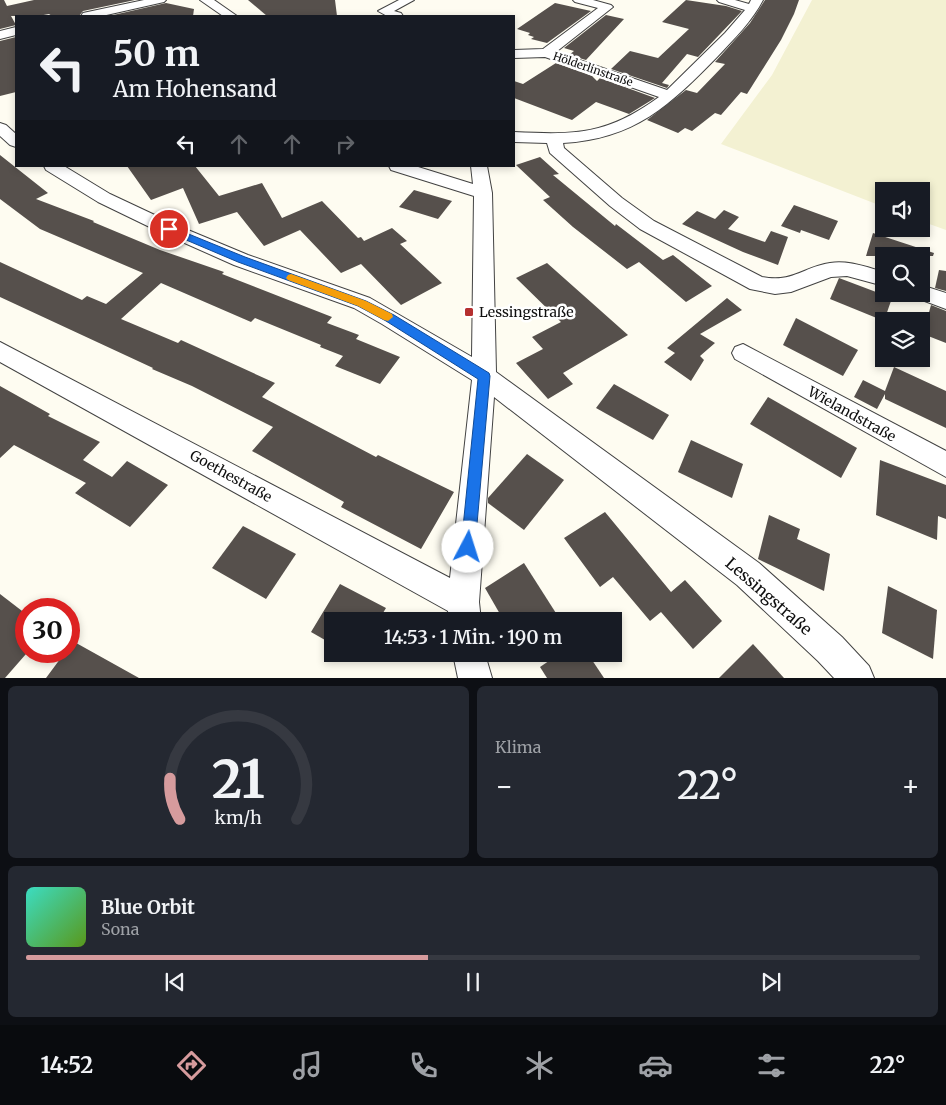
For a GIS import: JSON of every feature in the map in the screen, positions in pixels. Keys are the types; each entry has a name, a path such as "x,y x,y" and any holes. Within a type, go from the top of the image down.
{"street":[{"path":"88,14 160,0"},
{"path":"206,0 229,15"},
{"path":"394,15 384,11 408,0"},
{"path":"546,53 607,7 579,0"},
{"path":"723,0 755,4"},
{"path":"515,136 554,140 581,138 621,128 640,119 670,96 716,50 755,4"},
{"path":"0,35 15,31"},
{"name":"Hölderlinstraße","path":"515,54 546,53 670,96"},
{"path":"0,128 15,141"},
{"path":"554,140 556,150 616,202 647,224 757,284 775,287 791,285 829,270 847,269 875,277"},
{"name":"Lessingstraße","path":"54,167 104,198 169,229 241,260 362,304 390,318 484,376 748,574 830,650 857,678"},
{"path":"400,167 483,193"},
{"path":"464,612 484,376 483,193 479,167"},
{"path":"930,295 946,301"},
{"name":"Goethestraße","path":"0,350 464,612"},
{"name":"Wielandstraße","path":"756,354 946,465"},
{"path":"471,662 475,678"}],"shaded area":[{"path":"812,0 946,0 946,230 930,224 930,182 875,182 875,204 721,144 772,75"}],"building":[{"path":"0,0 4,0 7,6 34,0 135,0 83,11 80,15 15,15 11,16 15,25 0,29"},
{"path":"248,0 335,0 337,15 266,15"},
{"path":"686,0 726,6 742,11 698,57 687,54 662,83 669,85 667,88 611,69 630,51 658,58 689,29 662,22"},
{"path":"765,0 799,0 781,40 747,94 741,92 721,115 715,113 692,131 685,128 678,133 647,120 686,90 697,93 725,64 715,62 750,23"},
{"path":"166,3 194,9 193,15 113,15"},
{"path":"555,3 591,11 547,43 531,39 534,37 528,35 530,33 517,29"},
{"path":"606,15 624,19 586,60 569,55 574,51 564,48"},
{"path":"15,37 15,92 0,96 0,41"},
{"path":"556,63 592,76 597,81 600,78 655,98 629,114 596,102 572,120 515,98 515,81 523,84"},
{"path":"0,155 48,193 36,199 94,221 160,250 224,272 222,274 332,317 327,323 359,335 356,339 400,357 380,384 335,366 343,356 320,347 321,345 255,318 251,322 161,283 121,319 178,343 181,340 275,383 262,397 376,457 378,455 454,492 421,549 341,507 344,502 252,451 273,427 192,386 0,297 0,262 82,300 87,296 106,304 143,273 40,229 0,199"},
{"path":"540,157 559,174 553,175 615,226 616,224 663,260 673,255 712,286 686,302 639,262 627,269 573,227 543,200 550,197 516,165"},
{"path":"128,167 196,167 219,196 262,183 282,218 322,201 358,238 361,237 364,241 392,228 407,241 400,244 442,283 401,305 361,264 341,273 300,230 264,246 237,212 199,224 183,188 151,200"},
{"path":"414,190 452,201 438,219 399,207"},
{"path":"794,205 838,221 829,240 801,230 800,233 781,226"},
{"path":"724,210 739,217 728,229 765,242 771,231 788,237 778,265 743,252 682,224 697,211 715,219"},
{"path":"873,233 875,237 885,237 916,247 875,247 875,256 866,256"},
{"path":"547,263 628,335 563,373 573,384 548,399 516,363 543,349 532,337 561,322 516,278"},
{"path":"939,270 946,271 946,291 935,288"},
{"path":"839,278 875,292 875,302 891,302 887,312 875,312 875,317 830,299"},
{"path":"727,298 742,310 700,334 715,343 700,356 704,360 691,381 664,362 675,353 667,348"},
{"path":"931,305 946,311 946,343 930,337 929,312"},
{"path":"796,318 858,350 843,376 783,345"},
{"path":"894,367 946,391 946,428 885,399 885,394 877,409 854,397 863,380 885,391"},
{"path":"614,384 669,415 653,440 596,408"},
{"path":"0,386 50,414 48,416 100,442 83,460 112,477 127,461 168,485 130,527 75,493 86,483 14,445 0,458"},
{"path":"768,397 857,448 841,478 750,424"},
{"path":"691,440 743,464 732,498 678,472"},
{"path":"527,454 564,480 524,530 488,503 488,498"},
{"path":"880,460 946,485 946,519 938,516 937,540 876,515"},
{"path":"605,512 671,592 685,580 722,621 693,649 661,612 650,621 613,577 600,587 564,538"},
{"path":"769,515 800,529 797,539 830,554 824,591 758,559"},
{"path":"243,526 296,554 266,599 212,568"},
{"path":"524,563 555,612 499,612 485,588"},
{"path":"340,584 386,608 384,612 324,612 324,639 311,632"},
{"path":"888,586 937,610 933,659 882,633"},
{"path":"0,594 15,606 15,663 18,663 5,678 0,678"},
{"path":"753,644 784,678 719,678"},
{"path":"80,645 139,678 46,678 57,663 80,663"},
{"path":"547,662 593,662 604,678 547,678 540,667"}],"slow traffic":[{"path":"291,278 362,304 388,317"}],"place":[{"name":"Lessingstraße","path":"469,312"}],"route":[{"path":"169,229 241,260 362,304 390,318 484,376 468,547"}]}
